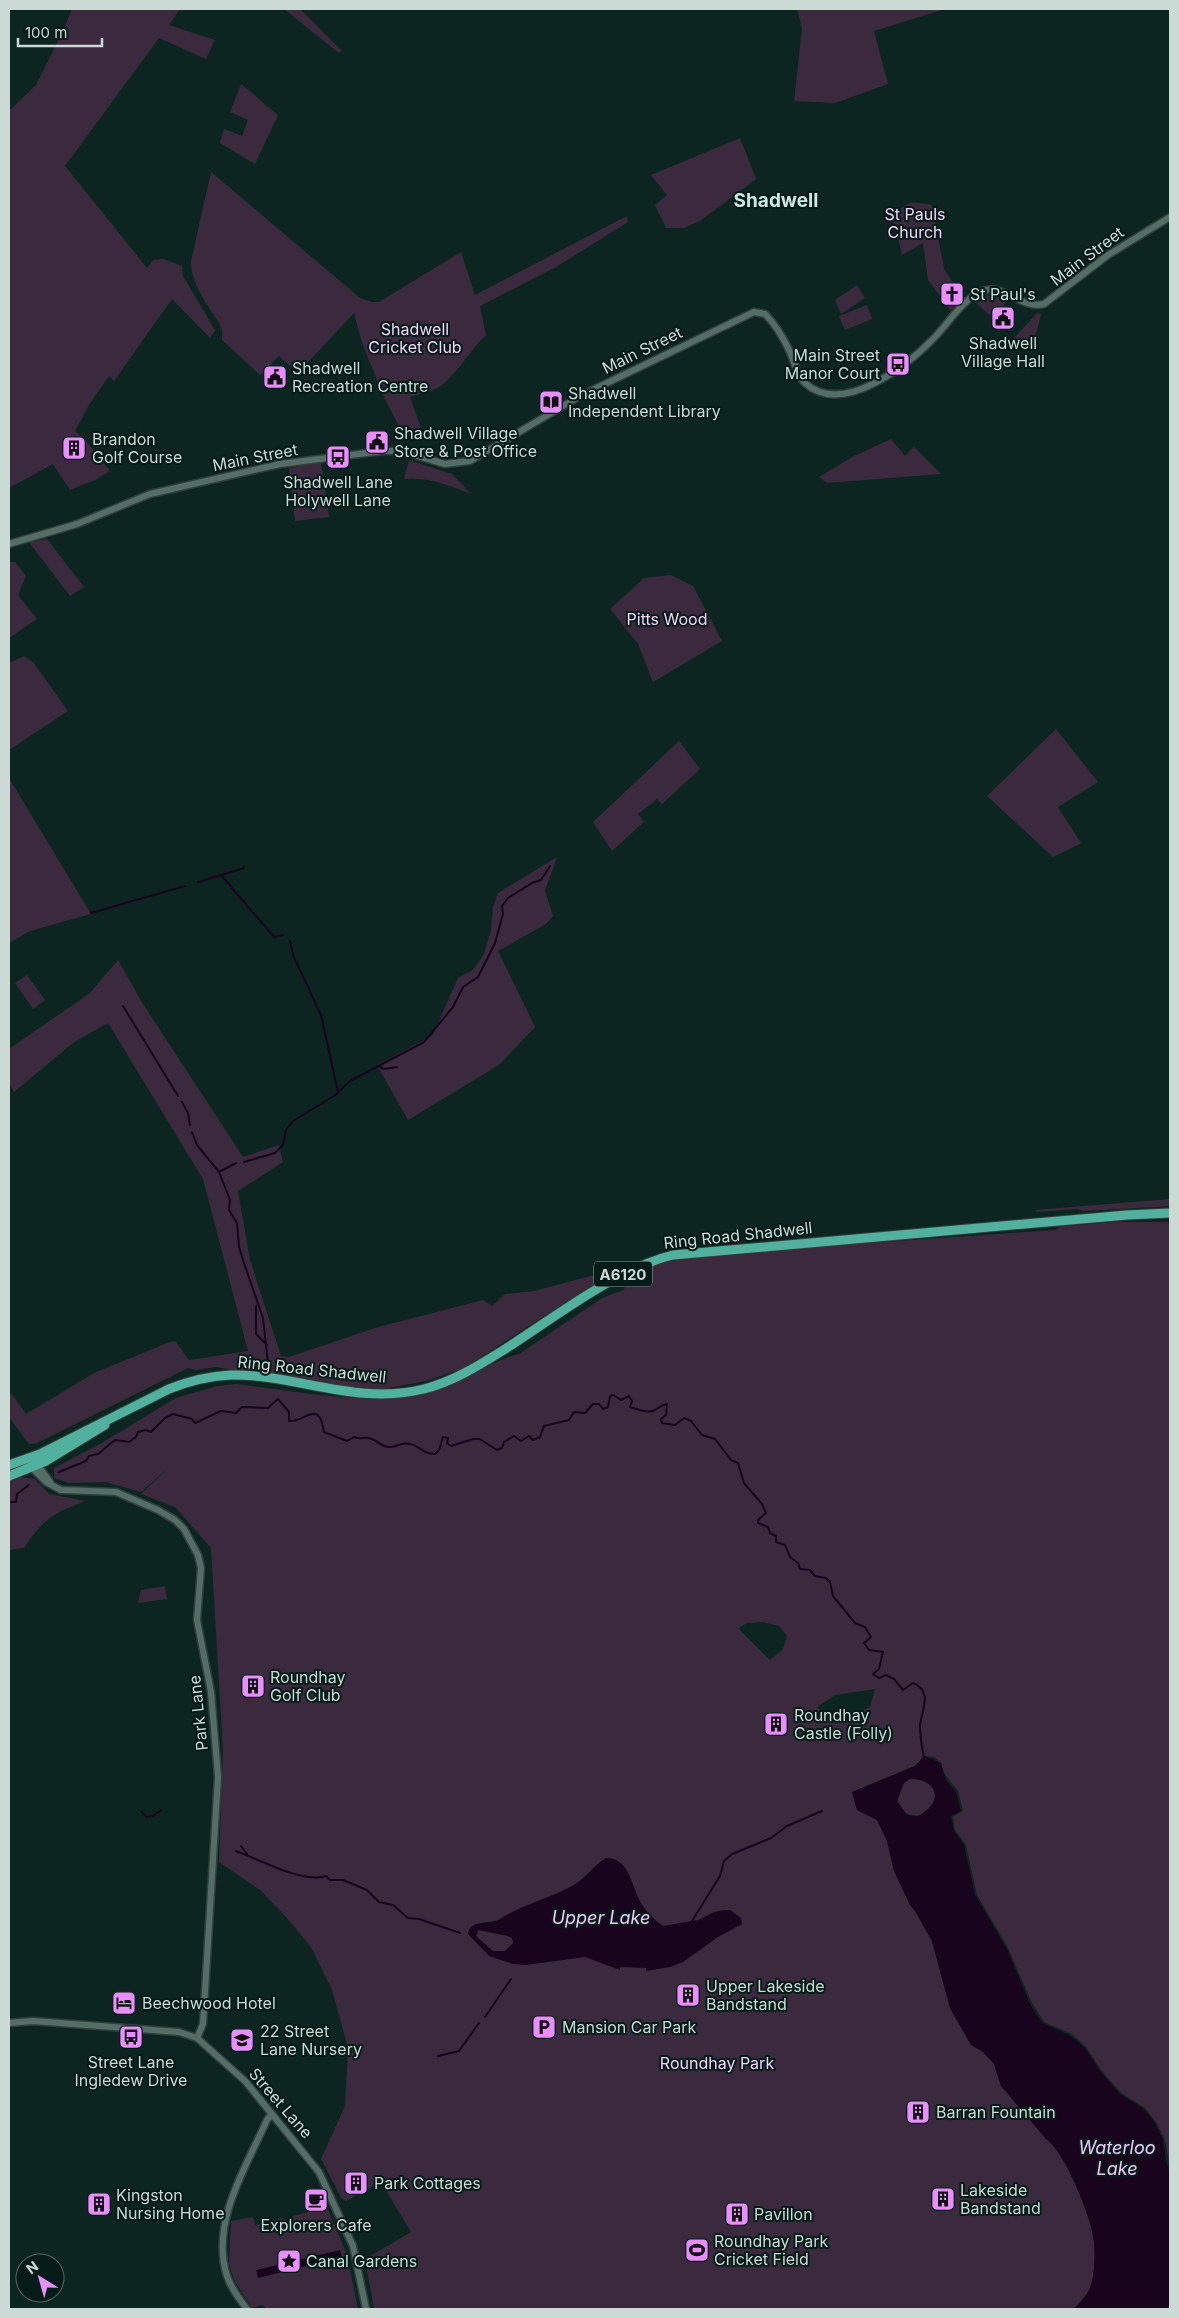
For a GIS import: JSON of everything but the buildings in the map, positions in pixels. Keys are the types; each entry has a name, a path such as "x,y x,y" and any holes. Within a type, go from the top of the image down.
{"highway":[{"name":"Ring Road Shadwell","path":"28,1458 89,1428 113,1419 169,1389 216,1376 254,1377 373,1394 424,1389 479,1366 631,1270 674,1255 1127,1215 1170,1213"},
{"name":"Ring Road Shadwell","path":"35,1466 93,1434 113,1419"},
{"name":"A6120","path":"9,1465 28,1458"},
{"name":"A6120","path":"9,1476 35,1466"}],"street":[{"name":"Main Street","path":"11,542 77,524 150,494 280,464 382,451 401,451 445,464 470,461 580,396 754,312 765,314 775,327 803,382 824,393 849,394 872,385 894,371 929,343 957,312 982,291 1000,291 1034,306 1044,304 1108,255 1170,217"},
{"name":"Park Lane","path":"28,1458 46,1482 54,1487 68,1492 116,1492 140,1501 174,1520 184,1529 198,1555 201,1568 197,1620 210,1692 218,1777 203,2024 197,2038"},
{"name":"Street Lane","path":"9,2023 32,2021 179,2032 197,2038 244,2081 319,2172 354,2246 366,2309"},
{"path":"247,2309 228,2277 224,2262 227,2214 267,2120 272,2114"}],"green space":[{"name":"Brandon Golf Course","path":"72,9 180,9 169,25 215,40 206,59 159,38 65,166 147,268 153,260 163,259 182,266 183,276 215,330 210,338 172,299 114,381 109,376 89,405 75,431 87,442 110,471 95,480 70,490 53,464 9,488 9,111 36,85"},
{"path":"284,9 300,9 342,51 339,53"},
{"path":"797,9 945,9 874,31 888,84 835,103 794,101 802,28"},
{"path":"241,84 278,115 255,164 220,143 224,129 242,136 248,120 230,112"},
{"path":"740,138 756,179 700,221 684,228 666,228 655,205 667,195 651,175"},
{"name":"Shadwell Cricket Club","path":"211,172 360,298 372,302 379,302 461,252 475,295 627,216 628,222 556,267 480,306 486,335 457,370 439,387 410,397 421,428 407,442 385,399 362,343 354,313 298,373 279,356 260,375 222,340 222,330 197,286 191,261"},
{"name":"St Pauls Church","path":"911,202 932,205 944,269 964,299 954,306 951,311 928,280 923,243 902,255 892,214"},
{"path":"857,285 865,298 841,314 835,300"},
{"path":"995,294 1009,298 1000,310 997,307 989,315 974,301 980,297"},
{"path":"867,305 872,319 845,330 839,316"},
{"path":"1037,313 1041,314 1037,331 1026,350 1014,338"},
{"path":"891,439 905,456 914,447 941,474 827,483 819,477 854,456"},
{"path":"409,460 452,474 471,494 430,480 404,479"},
{"path":"321,462 329,517 295,521 289,468"},
{"path":"47,539 84,587 70,596 29,542"},
{"path":"9,562 15,562 26,576 18,595 37,619 9,638"},
{"name":"Pitts Wood","path":"671,575 693,586 722,641 653,682 638,644 610,609 644,578"},
{"path":"24,656 33,662 68,711 9,750 9,663"},
{"path":"1056,729 1098,782 1058,807 1081,843 1053,857 987,796"},
{"path":"679,741 700,769 662,804 657,799 638,814 644,822 612,851 593,822"},
{"path":"9,778 91,914 30,931 9,943"},
{"path":"557,857 545,891 553,916 546,924 498,951 535,1027 499,1065 408,1120 377,1065 433,1035 458,978 473,970 483,956 491,931 493,907 498,893"},
{"path":"118,960 143,1004 243,1157 279,1145 283,1162 238,1191 250,1260 281,1356 289,1357 375,1328 483,1300 492,1306 505,1294 534,1291 606,1272 608,1275 464,1368 426,1381 383,1389 338,1386 215,1367 196,1370 188,1368 37,1443 29,1444 9,1417 9,1395 11,1393 26,1414 94,1373 170,1342 175,1341 189,1360 248,1351 203,1179 108,1023 74,1042 14,1092 9,1084 9,1049 90,993"},
{"path":"27,975 45,1000 33,1009 15,983"},
{"path":"1170,1199 1170,1206 1084,1211 1078,1209 1037,1212 1035,1210"},
{"name":"Roundhay Park","path":"1117,1222 1170,1222 1170,2168 1165,2140 1156,2122 1145,2108 1121,2093 1101,2070 1086,2047 1072,2034 1044,2022 1032,2003 1008,1948 977,1895 966,1845 955,1830 953,1817 963,1811 958,1791 943,1772 941,1763 934,1757 925,1756 915,1766 852,1792 857,1810 877,1820 887,1841 894,1871 910,1905 932,1941 950,2008 971,2045 983,2052 994,2064 1001,2086 1053,2146 1076,2186 1089,2218 1094,2242 1094,2259 1090,2288 1074,2309 374,2309 365,2259 411,2232 381,2182 346,2201 342,2199 321,2159 345,2106 348,2048 332,1990 311,1947 287,1918 260,1890 219,1862 223,1750 211,1548 175,1507 141,1494 169,1467 141,1492 106,1482 69,1483 54,1478 54,1468 100,1444 176,1398 217,1386 236,1384 310,1394 362,1398 413,1396 436,1391 497,1361 519,1354 602,1298 624,1290 627,1277 649,1266 674,1260 840,1245 1055,1230 1062,1226","holes":["762,1622 779,1626 787,1636 783,1649 770,1660 738,1628 747,1623","875,1689 870,1707 835,1724 817,1707 835,1695"]},
{"path":"20,1477 35,1479 49,1494 86,1501 65,1509 50,1518 37,1530 24,1548 9,1550 9,1482"},
{"path":"165,1586 167,1599 138,1603 141,1590"},
{"path":"916,1778 929,1784 935,1797 929,1810 916,1816 903,1810 897,1797 903,1784"},
{"name":"Canal Gardens","path":"327,2207 347,2255 358,2309 266,2309 263,2305 252,2308 234,2280 229,2264 231,2221 253,2217 255,2225 283,2218 290,2224 293,2216"}],"water":[{"name":"Waterloo Lake","path":"924,1756 941,1763 946,1780 956,1792 961,1811 951,1816 954,1831 964,1845 975,1895 1007,1949 1030,2004 1042,2023 1071,2036 1085,2048 1100,2071 1120,2094 1144,2109 1155,2123 1163,2140 1170,2173 1170,2309 1074,2309 1090,2288 1094,2259 1094,2242 1089,2218 1076,2186 1053,2146 1001,2086 994,2064 983,2052 971,2045 950,2008 932,1941 910,1905 894,1871 887,1841 877,1820 857,1810 852,1792 915,1766","holes":["910,1779 919,1780 932,1787 935,1792 935,1798 927,1810 918,1816 907,1815 897,1801 904,1783"]},
{"name":"Upper Lake","path":"606,1858 614,1859 625,1868 643,1906 663,1926 698,1920 714,1912 725,1910 730,1910 741,1918 742,1924 718,1937 683,1962 670,1967 646,1971 646,1968 620,1967 620,1970 585,1957 526,1965 513,1964 489,1956 468,1934 469,1929 476,1924 496,1921 570,1887 580,1881","holes":["479,1930 512,1938 513,1943 505,1951 493,1951 476,1936"]},
{"path":"340,2250 342,2257 258,2278 256,2270"}],"waterway":[{"path":"244,1162 275,1153 283,1145 286,1130 293,1121 334,1096 350,1081 424,1042 453,1007 463,987 478,977 495,943 503,914 502,906 508,898 532,883 541,880 550,866"},
{"path":"198,882 244,868"},
{"path":"221,875 274,937 283,935"},
{"path":"91,913 185,886"},
{"path":"290,941 293,955 321,1015 338,1092"},
{"path":"123,1006 178,1096"},
{"path":"380,1067 384,1069 397,1067"},
{"path":"182,1102 188,1113 190,1125"},
{"path":"192,1132 197,1145 219,1172 230,1200 229,1210 237,1223 239,1247 263,1318 268,1364"},
{"path":"219,1172 236,1163"},
{"path":"256,1306 256,1334 267,1345"},
{"path":"59,1472 86,1461 89,1456 98,1454 115,1440 129,1442 136,1437 138,1432 146,1430 151,1432 165,1418 173,1414 192,1419 195,1423 221,1411 236,1413 242,1407 268,1408 278,1399 289,1412 289,1421 315,1414 319,1416 324,1432 347,1441 354,1437 369,1438 388,1447 407,1444 413,1445 427,1453 435,1454 439,1450 443,1437 448,1438 447,1443 451,1446 473,1439 480,1439 497,1450 502,1448 504,1442 514,1436 521,1441 529,1436 533,1440 540,1437 544,1426 569,1420 574,1412 585,1413 593,1404 599,1404 603,1409 608,1407 610,1396 613,1395 621,1400 629,1396 632,1401 630,1407 646,1411 652,1411 667,1404 666,1415 661,1419 662,1423 675,1425 684,1418 691,1421 702,1435 715,1439 731,1460 738,1463 744,1483 762,1504 766,1513 758,1520 758,1523 768,1527 770,1533 776,1536 776,1542 785,1545 790,1557 798,1563 800,1569 810,1570 815,1576 826,1578 830,1582 833,1596 855,1623 865,1627 871,1637 864,1643 869,1650 883,1652 879,1669 873,1674 879,1678 886,1675 894,1679 903,1690 913,1683 923,1691 925,1701 920,1725 924,1758"},
{"path":"9,1502 16,1502 17,1494 29,1485"},
{"path":"142,1812 146,1817 153,1816 161,1810"},
{"path":"692,1921 720,1876 724,1861 732,1854 771,1838 787,1826 822,1811"},
{"path":"241,1846 247,1854"},
{"path":"236,1851 294,1874 317,1878 326,1876 330,1880 343,1880 367,1890 379,1902 393,1905 408,1918 419,1919 460,1933"},
{"path":"485,2017 511,1979"},
{"path":"438,2056 459,2051 479,2023"}],"place":[{"name":"St Paul's","path":"952,294"},
{"name":"Shadwell Village Hall","path":"1003,318"},
{"name":"Main Street Manor Court","path":"898,364"},
{"name":"Shadwell Recreation Centre","path":"275,377"},
{"name":"Shadwell Independent Library","path":"551,402"},
{"name":"Shadwell Village Store & Post Office","path":"377,442"},
{"name":"Brandon Golf Course","path":"74,448"},
{"name":"Shadwell Lane Holywell Lane","path":"338,457"},
{"name":"Roundhay Golf Club","path":"253,1686"},
{"name":"Roundhay Castle (Folly)","path":"776,1724"},
{"name":"Upper Lakeside Bandstand","path":"688,1995"},
{"name":"Beechwood Hotel","path":"124,2003"},
{"name":"Mansion Car Park","path":"544,2027"},
{"name":"Street Lane Ingledew Drive","path":"131,2037"},
{"name":"22 Street Lane Nursery","path":"242,2040"},
{"name":"Barran Fountain","path":"918,2112"},
{"name":"Park Cottages","path":"356,2183"},
{"name":"Lakeside Bandstand","path":"943,2199"},
{"name":"Explorers Cafe","path":"316,2200"},
{"name":"Kingston Nursing Home","path":"99,2204"},
{"name":"Pavillon","path":"737,2214"},
{"name":"Roundhay Park Cricket Field","path":"697,2250"},
{"name":"Canal Gardens","path":"289,2261"}],"district":[{"name":"Shadwell","path":"776,200"}]}
